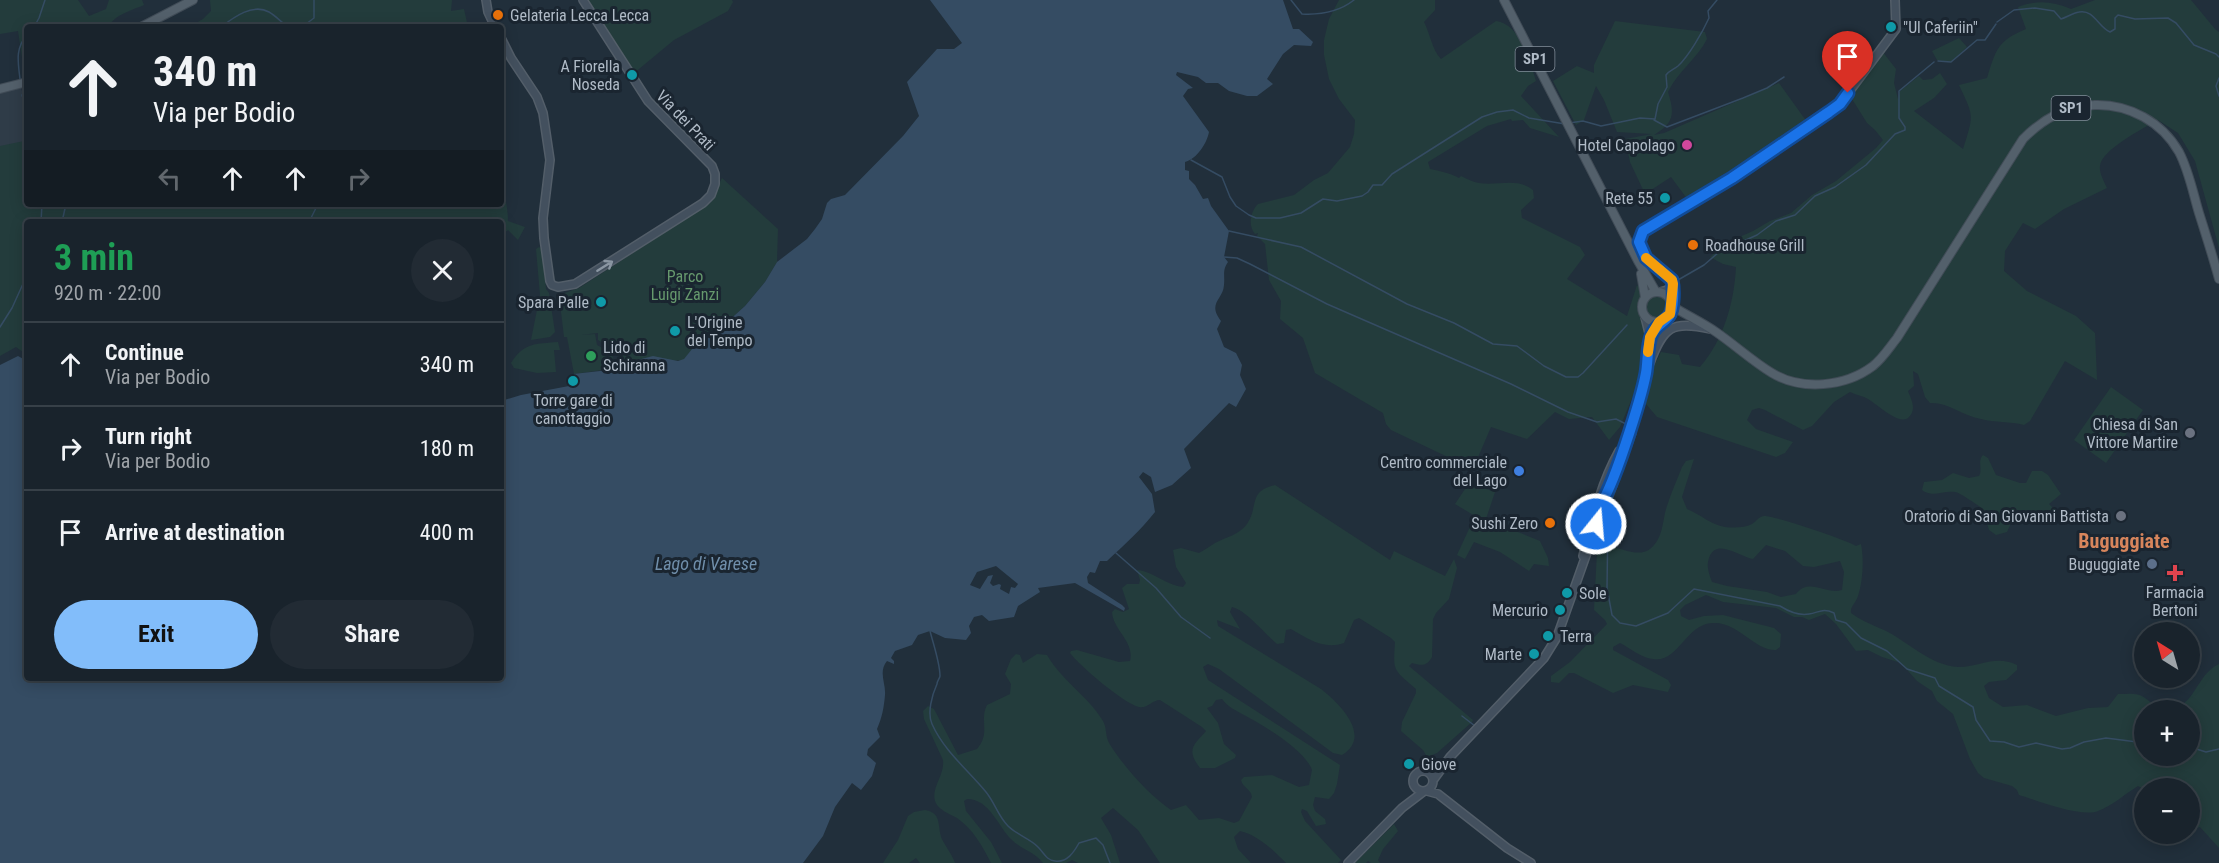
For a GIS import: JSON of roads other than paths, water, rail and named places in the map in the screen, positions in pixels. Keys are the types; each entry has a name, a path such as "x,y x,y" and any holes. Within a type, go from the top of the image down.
{"main road":[{"path":"147,24 193,0"},
{"name":"SP1","path":"1504,0 1638,261 1658,292 1667,296 1672,304 1691,318 1714,330 1774,375 1794,382 1815,385 1836,382 1861,374 1882,358 2023,139 2050,116 2085,105 2105,104 2140,114 2168,137 2186,169 2219,279"},
{"path":"0,89 24,83"},
{"name":"SP1","path":"1638,261 1645,297 1641,305 1645,317"},
{"path":"1645,297 1658,292"},
{"path":"1667,318 1672,304"},
{"path":"1645,317 1659,322"},
{"name":"SP1","path":"1659,322 1667,318 1691,318"}],"street":[{"path":"486,0 494,24"},
{"name":"Via dei Prati","path":"504,43 542,108 550,160 544,224 548,268 552,285 570,285 579,282 708,199 714,189 715,174 709,163 648,102 583,0"},
{"path":"1672,304 1673,284 1669,276 1646,258 1639,242 1643,231 1732,178 1840,104 1893,35 1896,29 1895,0"},
{"path":"1658,292 1667,290 1673,284"},
{"path":"1348,863 1402,808 1412,794 1415,775 1420,771 1436,769 1450,757 1544,658 1557,637 1637,412 1646,373 1650,337 1645,317"},
{"path":"1650,337 1659,322"},
{"path":"1646,373 1657,344 1663,334 1673,327 1694,325 1714,330"},
{"path":"1574,594 1588,532 1611,465 1628,435"},
{"path":"1597,508 1602,504 1613,480"},
{"path":"1594,536 1599,512 1597,508"},
{"path":"1402,808 1425,791 1450,757"},
{"path":"1427,771 1434,781 1438,794"},
{"path":"1414,785 1438,794 1507,848 1531,863"}],"water":[{"name":"Lago di Varese","path":"930,0 1283,0 1293,29 1299,29 1313,42 1311,46 1294,45 1283,54 1267,79 1273,84 1257,96 1229,91 1218,83 1206,83 1198,77 1177,72 1176,75 1193,88 1188,89 1183,96 1209,132 1201,150 1194,158 1185,162 1185,170 1189,171 1189,179 1203,199 1208,198 1229,231 1224,257 1228,262 1224,271 1224,285 1215,310 1221,321 1217,329 1224,347 1236,353 1242,365 1240,375 1246,389 1236,407 1229,403 1184,449 1191,468 1172,485 1155,492 1151,477 1143,472 1139,477 1152,494 1155,512 1107,561 1100,561 1095,573 1090,572 1087,577 1088,583 1122,605 1125,608 1124,611 1075,583 1038,588 1040,592 1018,606 1014,617 989,621 982,615 974,617 969,626 971,633 966,640 945,638 930,631 918,635 912,645 895,651 891,658 894,664 887,661 883,669 885,699 877,729 880,737 868,749 867,755 876,763 872,776 861,790 852,783 835,807 823,836 803,863 0,863 0,365 18,356 24,359 24,681 504,681 504,400 569,386 570,383 576,382 573,374 618,369 618,365 653,356 678,361 684,359 696,344 716,332 745,306 765,282 777,262 807,239 822,219 827,203 831,199 845,195 903,136 919,116 907,82 937,49 954,49 962,43","holes":["996,566 1018,584 1015,588 1011,587 1009,594 1000,589 1001,585 993,586 990,583 993,575 988,576 980,589 970,585 977,572"]}],"waterway":[{"path":"36,24 45,0"},
{"path":"306,24 314,18 314,0"},
{"path":"1291,0 1302,14 1336,10 1354,0"},
{"path":"1569,123 1583,121 1601,126 1640,118 1655,119 1658,104 1667,87 1666,75 1678,66 1691,50 1709,18 1708,11 1717,0"},
{"path":"1997,22 2014,10 2035,8 2054,11 2061,19 2074,13 2088,13 2110,32 2115,29 2115,18 2118,15 2135,19 2168,18 2176,23 2194,45 2219,57"},
{"path":"225,24 244,12 257,9 269,12 284,24"},
{"path":"1938,61 1951,62 1977,40 1985,40 1996,24"},
{"path":"20,79 19,50 24,39"},
{"path":"1678,280 1704,265 1719,252 1757,235 1776,221 1795,215 1815,196 1835,187 1866,165 1895,134 1905,130 1899,118 1899,91 1934,62"},
{"path":"1654,120 1667,127 1767,88 1784,77"},
{"path":"2219,78 2216,86 2219,96"},
{"path":"22,95 24,101"},
{"path":"1191,160 1222,177 1236,206 1249,215 1256,218 1280,218 1301,213 1323,199 1337,201 1362,196 1373,185 1382,185 1392,174 1482,117 1497,112 1513,110 1529,118 1565,124"},
{"path":"41,219 42,207"},
{"path":"63,219 65,207"},
{"path":"310,219 316,207"},
{"path":"1229,231 1301,247 1407,304 1454,323 1493,344 1517,346 1544,366 1566,377 1578,377 1583,373 1627,325"},
{"path":"1224,257 1237,258 1327,304 1511,384 1568,412 1597,422 1616,419 1628,425"},
{"path":"0,327 24,282"},
{"path":"1635,430 1636,434 1608,517 1607,588 1612,615 1620,623 1636,626 1668,613 1694,589 1780,606 1801,614 1827,611 1834,613 1836,620 1846,623 1861,638 1887,651 1907,669 1935,678 1939,686 1973,707 1976,720 1990,741 2004,742 2019,747 2036,743 2062,749 2106,738 2134,742"},
{"path":"1116,553 1156,588 1181,617 1210,638"},
{"path":"930,631 940,676 932,699 931,720 937,734 950,752 986,792 1008,826 1035,844 1049,859 1055,861 1067,859 1079,843 1096,838 1103,845 1110,863"},
{"path":"1462,716 1475,726"},
{"path":"2200,750 2206,752 2219,749"}],"place":[{"name":"Gelateria Lecca Lecca","path":"498,15"},
{"name":"\"Ul Caferiin\"","path":"1891,27"},
{"name":"A Fiorella Noseda","path":"632,75"},
{"name":"Hotel Capolago","path":"1687,145"},
{"name":"Rete 55","path":"1665,198"},
{"name":"Roadhouse Grill","path":"1693,245"},
{"name":"Spara Palle","path":"601,302"},
{"name":"L'Origine del Tempo","path":"675,331"},
{"name":"Lido di Schiranna","path":"591,356"},
{"name":"Torre gare di canottaggio","path":"573,381"},
{"name":"Chiesa di San Vittore Martire","path":"2190,433"},
{"name":"Centro commerciale del Lago","path":"1519,471"},
{"name":"Oratorio di San Giovanni Battista","path":"2121,516"},
{"name":"Sushi Zero","path":"1550,523"},
{"name":"Buguggiate","path":"2152,564"},
{"name":"Farmacia Bertoni","path":"2175,573"},
{"name":"Sole","path":"1567,593"},
{"name":"Mercurio","path":"1560,610"},
{"name":"Terra","path":"1548,636"},
{"name":"Marte","path":"1534,654"},
{"name":"Giove","path":"1409,764"}],"district":[{"name":"Buguggiate","path":"2124,541"}],"park label":[{"name":"Parco Luigi Zanzi","path":"685,285"}]}
